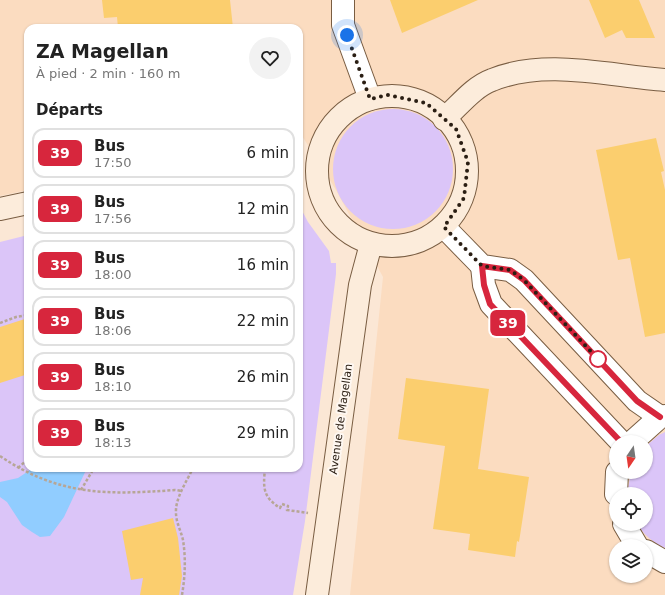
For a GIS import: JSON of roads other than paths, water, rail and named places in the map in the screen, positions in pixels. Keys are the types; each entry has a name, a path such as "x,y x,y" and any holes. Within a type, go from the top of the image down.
{"street":[{"path":"342,0 343,25 370,99"},
{"path":"444,119 474,91 491,80 514,74 537,70 563,70 665,80"},
{"path":"388,95 426,103 444,119 456,129 468,162 464,198 444,227 409,245 371,244 340,226 320,196 308,160 327,130 346,111 364,100 388,95"},
{"path":"0,209 24,204"},
{"path":"444,227 482,266 510,270 524,280 637,401 662,416 640,435"},
{"name":"Avenue de Magellan","path":"318,595 360,285 371,244"},
{"path":"482,266 484,285 490,304 614,435"},
{"path":"653,555 665,562"}],"water":[{"path":"27,472 85,472 64,517 50,536 40,537 22,525 7,502 0,497 0,482 18,478"}]}
